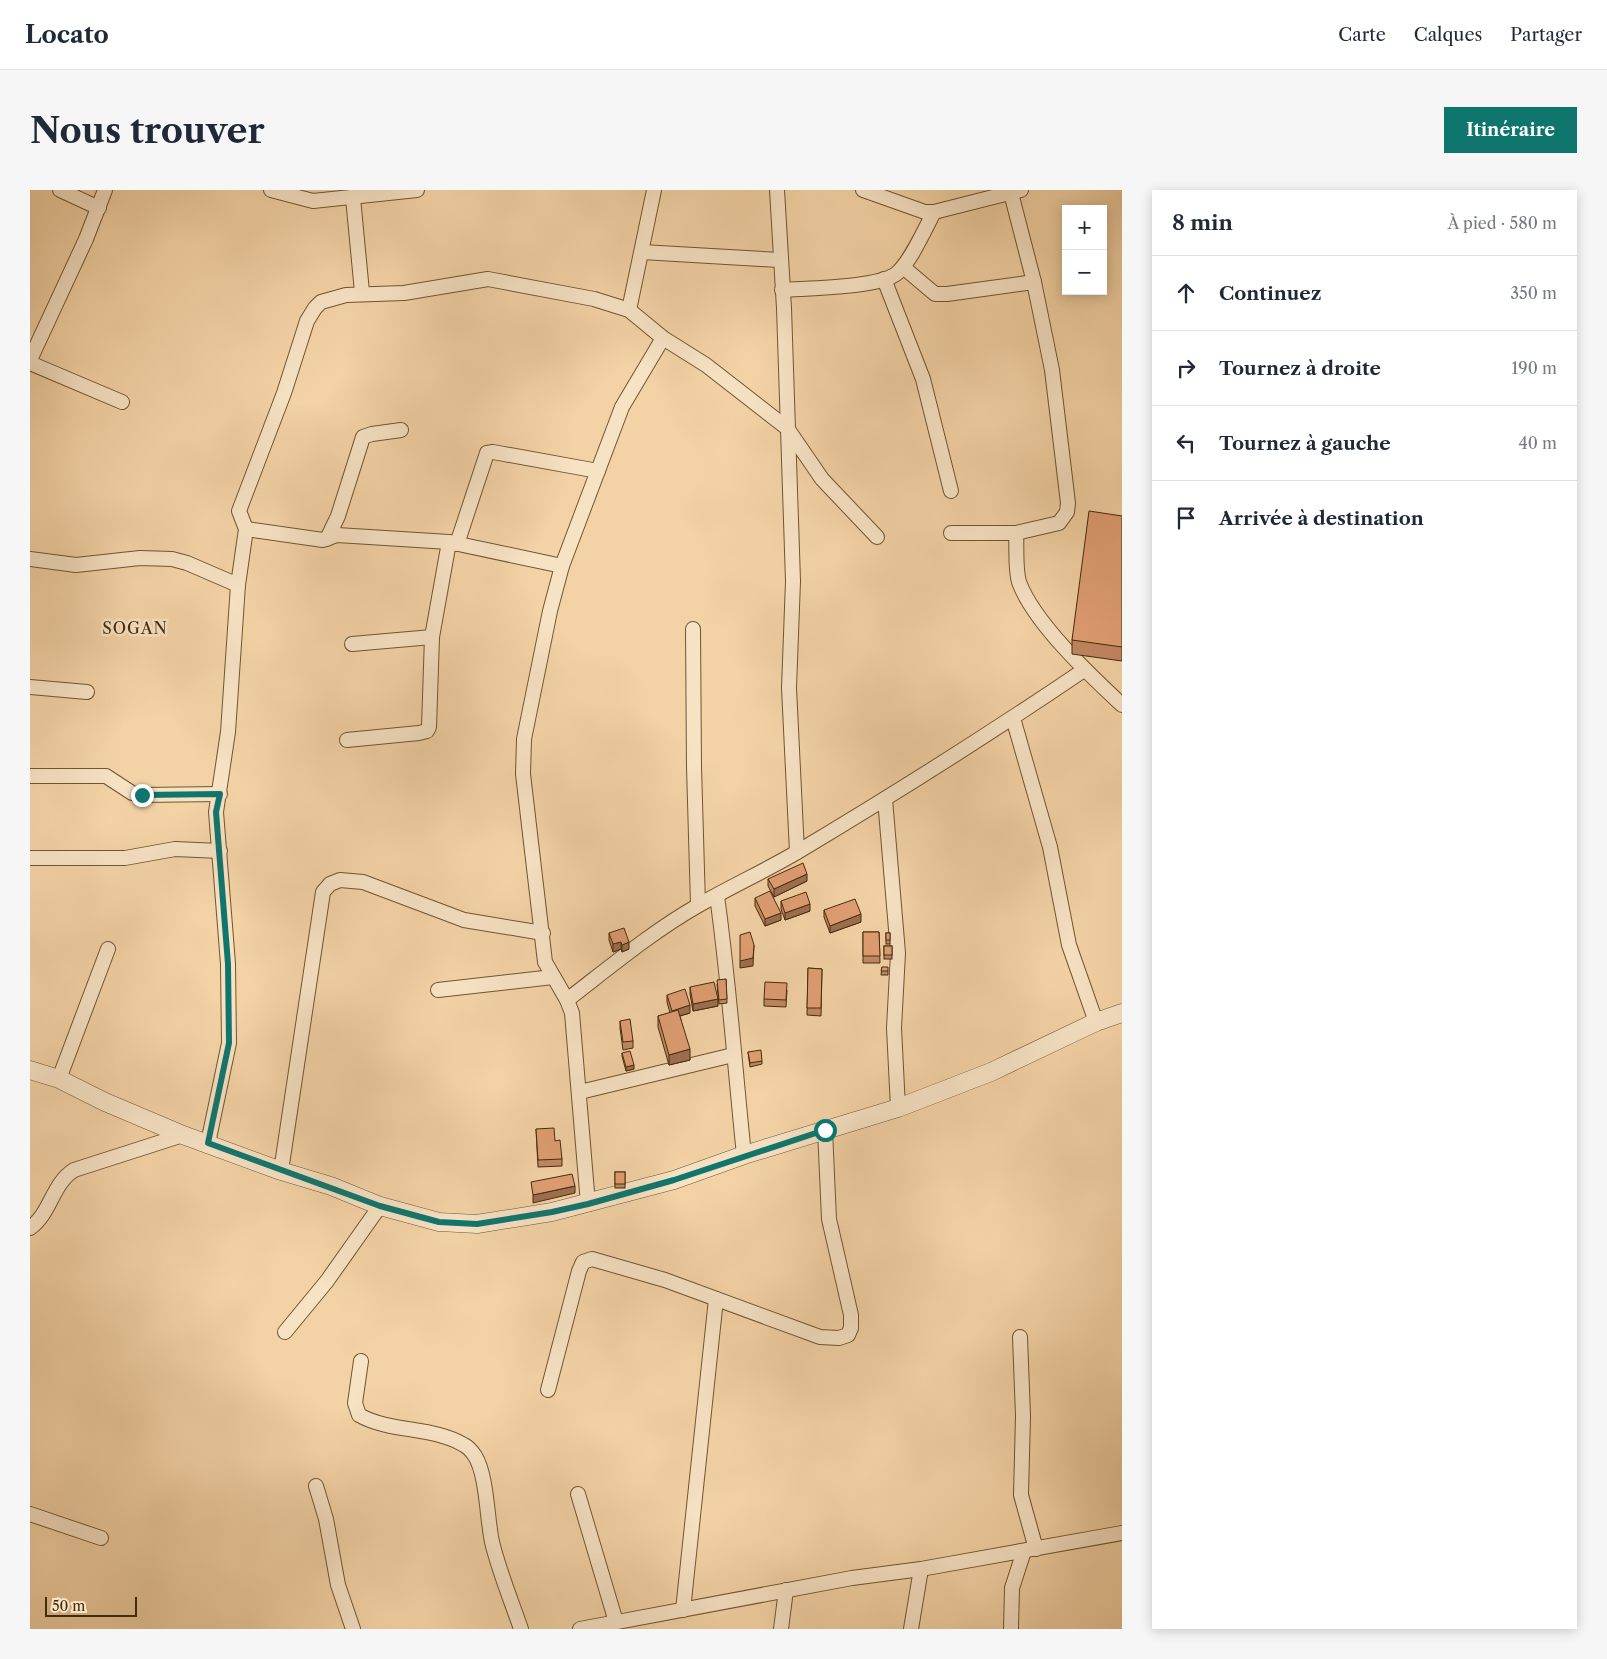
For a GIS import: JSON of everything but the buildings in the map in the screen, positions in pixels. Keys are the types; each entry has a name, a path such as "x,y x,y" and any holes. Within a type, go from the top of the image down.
{"street":[{"path":"60,190 99,208"},
{"path":"105,190 99,208 31,356 122,402"},
{"path":"271,190 313,201 417,190"},
{"path":"629,310 654,190"},
{"path":"777,190 793,581 789,688 797,852"},
{"path":"864,190 926,212 934,212 1016,191 1052,370 1068,503 1067,512 1059,523 1016,532 951,533"},
{"path":"354,198 362,292"},
{"path":"782,290 866,283 884,279 895,274 903,267 934,212"},
{"path":"642,252 779,260"},
{"path":"903,267 935,294 1034,282"},
{"path":"208,1143 229,1043 228,964 216,812 228,732 238,585 246,529 239,511 284,393 307,321 320,302 362,292 404,293 488,279 594,299 629,310 663,338 706,365 787,428 822,479 877,537"},
{"path":"884,279 923,379 951,492"},
{"path":"588,1204 576,1043 568,1000 545,962 522,756 529,711 562,566 622,407 663,338"},
{"path":"328,539 338,516 363,438 372,434 401,430"},
{"path":"347,740 427,731 429,727 432,637 453,543 487,453 493,452 598,471"},
{"path":"246,529 328,539 338,535 453,543 562,566"},
{"path":"1016,532 1019,581 1030,603 1084,670 1122,705"},
{"path":"30,559 76,565 140,558 172,559 187,563 238,585"},
{"path":"693,630 698,905"},
{"path":"352,644 432,637"},
{"path":"568,1000 629,953 698,905 797,852 885,799 1013,718 1084,670"},
{"path":"30,687 87,692"},
{"path":"1013,718 1050,847 1070,945 1096,1022"},
{"path":"30,776 106,776 132,793 142,795 220,794"},
{"path":"885,799 898,953 894,1028 898,1108"},
{"path":"30,858 125,858 175,849 220,850"},
{"path":"281,1171 322,892 330,884 340,880 363,882 464,920 543,932"},
{"path":"717,896 728,973 733,1055 744,1156"},
{"path":"59,1079 108,949"},
{"path":"438,990 553,977"},
{"path":"30,1070 59,1079 105,1102 184,1135 281,1171 331,1186 380,1206 439,1222 477,1224 588,1204 674,1180 898,1108 991,1072 1096,1022 1122,1013"},
{"path":"580,1092 733,1055"},
{"path":"548,1390 579,1271 583,1262 592,1259 665,1280 820,1338 839,1338 848,1335 851,1328 851,1315 829,1219 825,1130"},
{"path":"30,1228 42,1220 62,1180 74,1170 184,1135"},
{"path":"284,1332 327,1281 380,1206"},
{"path":"683,1610 716,1299"},
{"path":"1011,1629 1012,1588 1030,1550 1021,1495 1023,1416 1020,1338"},
{"path":"361,1361 355,1403 359,1415 368,1420 396,1428 432,1434 464,1446 475,1456 481,1474 492,1543 521,1629"},
{"path":"316,1486 326,1519 338,1585 353,1629"},
{"path":"578,1494 616,1622"},
{"path":"30,1514 101,1538"},
{"path":"580,1629 786,1590 920,1569 1122,1533"},
{"path":"911,1629 920,1569"},
{"path":"781,1629 786,1590"}],"district":[{"name":"SOGAN","path":"135,628"}],"route":[{"path":"142,795 161,793 220,794 216,812 228,964 229,1043 208,1143 281,1171 331,1186 380,1206 439,1222 477,1224 499,1222 588,1204 674,1180 825,1130"}]}
